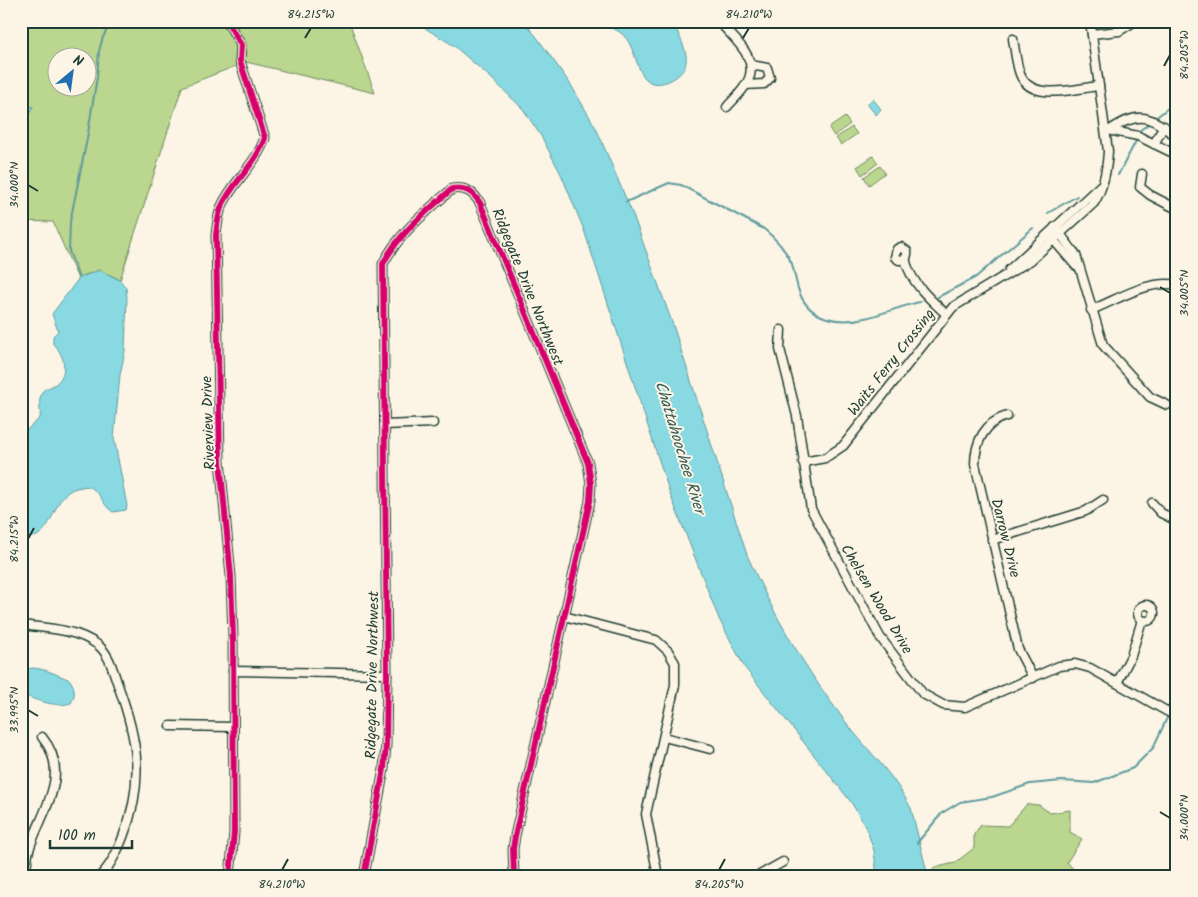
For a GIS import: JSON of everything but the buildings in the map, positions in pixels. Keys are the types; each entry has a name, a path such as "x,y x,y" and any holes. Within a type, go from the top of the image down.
{"street":[{"name":"Riverview Drive","path":"227,21 241,45 240,61 265,138 261,150 230,191 220,209 216,235 220,455 231,576 234,832 230,876"},
{"path":"719,21 749,55 751,65 745,85 727,107"},
{"name":"Waits Ferry Crossing","path":"803,462 825,458 843,446 953,307 1031,260 1057,234 1094,202 1102,188 1107,166 1108,130 1099,86 1090,21"},
{"path":"1092,34 1120,31 1134,21"},
{"path":"1013,39 1020,74 1033,88 1047,92 1099,86"},
{"path":"745,85 764,84 770,78 767,68 751,65"},
{"path":"1108,130 1124,120 1138,117 1152,119 1177,137"},
{"path":"1154,144 1164,126"},
{"path":"1108,130 1138,136 1177,154"},
{"path":"1142,174 1140,187 1150,195 1177,209"},
{"name":"Ridgegate Drive Northwest","path":"364,876 384,769 387,674 383,264 392,246 402,234 452,189 471,192 480,203 546,368 588,463 591,484 590,501 515,836 513,849 514,876"},
{"name":"Waits Ferry Crossing","path":"1002,276 1048,234 1057,234"},
{"path":"1057,234 1080,270 1099,336 1109,353 1150,398 1167,405"},
{"path":"905,259 911,274 922,291 946,314"},
{"path":"1091,310 1142,288 1162,284 1177,285"},
{"name":"Chelsen Wood Drive","path":"781,330 780,349 798,416 807,497 816,522 880,638 923,694 943,705 965,706 977,703 1059,666 1075,664 1090,668 1177,717"},
{"name":"Darrow Drive","path":"1007,416 990,422 979,440 975,456 976,472 1018,649 1033,678"},
{"path":"385,426 433,423"},
{"path":"992,540 1086,511 1103,500"},
{"path":"1152,503 1160,513 1177,521"},
{"path":"564,616 647,636 656,640 668,651 675,663 675,686 646,814 658,876"},
{"path":"1116,683 1131,656 1142,620"},
{"path":"21,625 47,627 69,632 98,645 108,658 124,701 138,759 138,786 130,820 119,846 100,876"},
{"path":"233,671 387,674"},
{"path":"170,726 233,727"},
{"path":"28,876 26,859 49,801 54,781 54,764 48,744 42,737"},
{"path":"664,737 710,748"},
{"path":"758,876 783,862"},
{"path":"106,869 112,876"}],"green space":[{"path":"21,21 349,21 375,93 246,62 182,87 120,280 99,272 78,279 53,222 21,221"},
{"path":"845,117 850,124 834,136 829,128"},
{"path":"852,127 857,134 841,145 836,138"},
{"path":"873,156 878,163 862,175 857,167"},
{"path":"880,166 885,173 869,185 864,177"},
{"path":"1027,804 1039,805 1050,813 1070,810 1070,832 1082,839 1067,862 1080,876 950,874 934,876 933,868 955,863 974,848 974,834 981,825 1008,826"}],"water":[{"name":"Chattahoochee River","path":"413,21 517,21 529,28 536,36 571,85 596,128 633,215 673,325 747,555 779,620 803,661 852,731 891,776 911,808 928,876 877,876 874,851 866,827 851,802 745,668 719,619 670,494 584,230 561,174 541,136 523,109 490,77 453,45"},
{"path":"566,21 673,21 686,53 684,68 679,75 669,81 652,83 641,73 630,45 621,33 608,27 573,24"},
{"path":"873,99 881,109 876,115 867,104"},
{"path":"27,104 33,107 22,127 21,109 24,110"},
{"path":"99,270 120,280 126,288 125,351 120,375 114,438 127,506 126,510 113,512 107,507 99,494 88,486 73,489 60,501 43,531 37,536 21,537 21,435 40,418 42,393 58,382 64,365 63,359 53,344 53,336 58,331 52,314 79,278"},
{"path":"33,668 70,680 74,691 71,703 52,704 21,694 21,670"}],"waterway":[{"path":"79,278 69,251 70,222 87,139 97,77 99,51 103,37 112,21"},
{"path":"188,21 195,23 201,21"},
{"path":"1158,116 1177,101"},
{"path":"1139,131 1151,122"},
{"path":"1118,175 1136,141"},
{"path":"626,202 669,183 681,185 764,229 780,245 790,259 799,291 805,303 811,310 827,318 855,320 920,302"},
{"path":"1048,213 1077,196"},
{"path":"938,297 976,277 1033,228"},
{"path":"1174,703 1177,700"},
{"path":"917,843 942,813 960,802 992,797 1030,784 1062,781 1094,783 1133,768 1153,748 1167,718"}],"cycle path":[{"path":"227,21 241,45 240,61 265,138 256,157 231,190 221,208 216,235 220,461 231,576 233,637 234,832 230,876"},
{"path":"364,876 384,769 386,745 383,264 405,233 452,189 469,191 480,203 588,463 591,484 590,501 515,836 513,849 514,876"}]}
